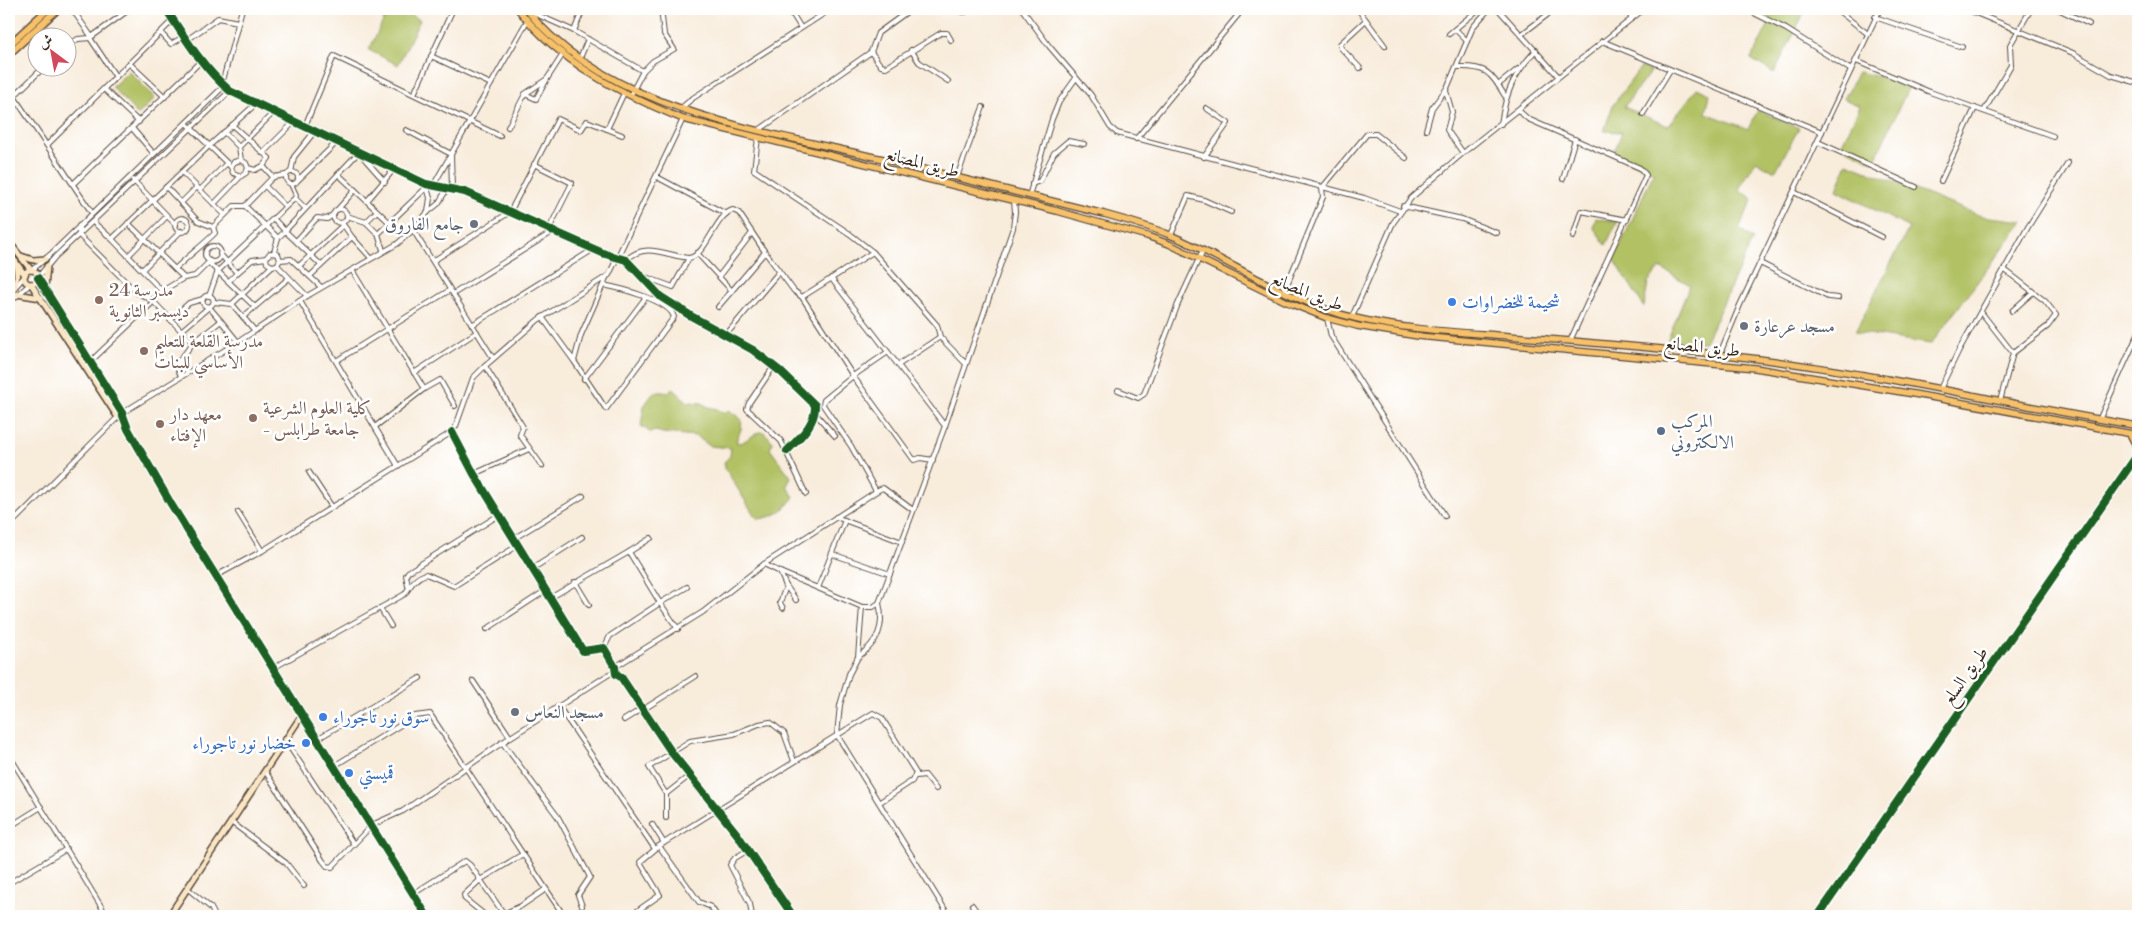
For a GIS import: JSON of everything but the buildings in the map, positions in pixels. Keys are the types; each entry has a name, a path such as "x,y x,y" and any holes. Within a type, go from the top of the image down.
{"highway":[{"path":"9,46 48,9"},
{"path":"9,54 58,9"}],"main road":[{"name":"طريق المصانع","path":"518,9 527,21 563,54 627,95 683,119 1014,200 1147,236 1198,258 1278,298 1342,323 1396,333 1682,360 1794,374 2138,435"},
{"name":"طريق المصانع","path":"527,9 551,36 580,58 634,89 680,108 759,130 1104,214 1170,235 1284,292 1330,311 1352,317 1418,328 1570,341 1796,365 1940,389 2000,402 2138,426"},
{"path":"1534,347 1536,338"},
{"path":"1794,374 1796,365"},
{"path":"2130,434 2138,449"}],"street":[{"path":"72,9 116,77"},
{"path":"78,39 90,37 130,9"},
{"path":"166,9 200,61 230,91 258,102 426,186 465,192 594,249 626,260 661,297 725,336 753,350 774,366 814,404 815,413 805,432 787,451"},
{"path":"170,14 177,9"},
{"path":"9,294 24,276 45,259 223,85 242,9"},
{"path":"414,94 453,9"},
{"path":"527,9 574,31 643,71"},
{"path":"574,31 583,9"},
{"path":"607,129 627,95 634,89 643,71 653,61 674,49 664,34 661,9"},
{"path":"780,9 793,15 801,28"},
{"path":"680,108 831,9"},
{"path":"759,130 871,52 878,33 911,9"},
{"path":"951,9 964,12 972,10"},
{"path":"1022,9 1095,101 1110,127 1117,133 1364,198 1400,211"},
{"path":"1136,139 1243,9"},
{"path":"1358,9 1385,46"},
{"path":"1449,34 1479,9"},
{"path":"1426,130 1434,105 1446,91 1473,27 1488,9"},
{"path":"1498,9 1558,76"},
{"path":"1522,34 1555,9"},
{"path":"1625,9 1632,18"},
{"path":"1352,317 1400,211 1404,206 1463,153 1644,9"},
{"path":"1746,9 1786,29 1852,70"},
{"path":"1836,9 1868,34"},
{"path":"1718,356 1740,305 1880,9"},
{"path":"1966,9 2073,53 2111,75 2138,83"},
{"path":"1984,112 2011,66 2010,45 2031,9"},
{"path":"2058,9 2089,24"},
{"path":"1875,17 1962,47"},
{"path":"161,33 171,44 186,38 218,18 238,22"},
{"path":"47,145 173,20"},
{"path":"1360,68 1341,48 1340,44 1366,20"},
{"path":"433,186 527,21"},
{"path":"1455,29 1468,42"},
{"path":"871,52 883,67 944,32 951,40"},
{"path":"580,58 588,39"},
{"path":"1602,41 1822,132"},
{"path":"911,50 919,62 948,81"},
{"path":"1498,85 1522,65 1536,50"},
{"path":"525,94 536,99 563,54"},
{"path":"305,126 334,56 500,136"},
{"path":"431,56 491,84"},
{"path":"73,184 165,97 200,61"},
{"path":"1856,61 1984,112 2053,136"},
{"path":"130,64 165,97"},
{"path":"1500,124 1506,96 1522,65"},
{"path":"1457,67 1476,66 1483,68 1491,74 1506,96"},
{"path":"1643,114 1670,70"},
{"path":"14,96 33,78"},
{"path":"1029,196 1052,119 1059,102 1076,78"},
{"path":"508,126 525,94 547,79"},
{"path":"9,89 92,213"},
{"path":"104,89 139,122"},
{"path":"9,303 31,284 47,266 230,91"},
{"path":"1446,91 1452,112 1446,130 1463,153"},
{"path":"112,239 258,102"},
{"path":"957,177 983,107"},
{"path":"1204,157 1228,123 1206,108"},
{"path":"1941,181 1975,108"},
{"path":"1518,110 1528,119 1646,172 1646,180 1570,341"},
{"path":"239,147 275,111"},
{"path":"433,261 510,212 558,119 582,130 586,122 622,135"},
{"path":"574,361 581,335 606,278 613,269 683,119"},
{"path":"263,153 295,121"},
{"path":"186,123 232,167"},
{"path":"224,132 239,147 242,160 248,168 255,170 263,166 269,159 232,125"},
{"path":"132,128 154,154"},
{"path":"406,130 451,154"},
{"path":"292,172 294,157 315,132"},
{"path":"1284,292 1323,197 1322,188 1367,134 1372,133 1406,158"},
{"path":"758,138 753,168 755,172 850,234 873,252 937,325 940,336 966,364"},
{"path":"1563,179 1575,139"},
{"path":"1032,184 1040,181 1054,153 1068,141 1084,144"},
{"path":"291,184 298,180 337,142"},
{"path":"1818,142 1916,187"},
{"path":"274,252 278,238 359,153"},
{"path":"359,153 385,182"},
{"path":"9,526 119,414 238,342 321,287 383,250 397,244 413,230 450,189 451,154"},
{"path":"240,176 233,173 232,167 234,162 242,160"},
{"path":"181,203 227,163"},
{"path":"1940,389 1949,368 2028,227 2068,163"},
{"path":"336,361 551,230 572,184 534,164"},
{"path":"263,166 273,177"},
{"path":"214,204 240,176 246,173 248,168"},
{"path":"367,201 385,182 394,169"},
{"path":"182,172 225,215"},
{"path":"245,206 273,177 292,172"},
{"path":"292,172 297,174 298,180"},
{"path":"338,174 389,222"},
{"path":"286,175 286,180 291,184 296,195 295,198 305,208"},
{"path":"130,177 181,232"},
{"path":"657,177 726,214"},
{"path":"265,186 285,206"},
{"path":"426,186 430,198 428,212"},
{"path":"378,234 426,186"},
{"path":"166,187 198,221 213,227 215,233 204,244 193,250 175,269"},
{"path":"296,241 317,218 327,219 355,190"},
{"path":"1794,192 1882,237"},
{"path":"1170,235 1188,196 1204,200 1231,212"},
{"path":"170,320 189,303 209,296 218,271 295,198"},
{"path":"858,657 872,647 881,627 880,603 945,426 1013,228 1014,200"},
{"path":"213,227 234,206 245,206 278,238"},
{"path":"1404,206 1462,218 1497,233"},
{"path":"335,212 344,210 348,216 366,222 378,234 383,250"},
{"path":"638,274 674,287 689,258 697,253 726,214 732,210 739,214 779,272 802,297 853,376 914,460 920,458 932,460"},
{"path":"366,222 377,211"},
{"path":"1573,237 1581,211 1627,220"},
{"path":"335,212 335,221 342,224 371,258"},
{"path":"128,256 167,216"},
{"path":"299,266 348,216"},
{"path":"142,270 181,232 187,230 188,221 181,218 176,225"},
{"path":"273,218 321,265"},
{"path":"93,222 162,291"},
{"path":"128,223 184,278"},
{"path":"78,226 79,235 136,292 152,300 193,343"},
{"path":"413,230 494,358"},
{"path":"719,276 752,233"},
{"path":"310,276 352,237"},
{"path":"9,242 31,270 36,271 45,290 90,362 171,504 372,826 391,861 427,916"},
{"path":"204,244 207,249 205,255 209,262 255,307"},
{"path":"207,249 215,247 237,273"},
{"path":"472,325 594,249"},
{"path":"626,260 634,252 646,250 689,258"},
{"path":"1118,390 1138,398 1144,394 1178,304 1202,250"},
{"path":"229,281 252,260 266,258 268,254 274,252"},
{"path":"274,252 278,254 280,260"},
{"path":"718,307 766,252"},
{"path":"802,297 873,252"},
{"path":"9,253 111,400"},
{"path":"697,253 732,290"},
{"path":"90,362 162,291 184,278 195,276 209,262 218,260 220,254"},
{"path":"21,256 32,260 45,259"},
{"path":"266,258 267,262 289,278 307,296"},
{"path":"232,304 280,260 291,259 321,287"},
{"path":"14,289 17,276 16,262"},
{"path":"1760,263 1831,298 1838,298"},
{"path":"45,290 44,280 47,266"},
{"path":"352,270 424,389"},
{"path":"2000,402 2013,353 2045,329 2055,318 2054,310 2005,270"},
{"path":"725,336 779,272"},
{"path":"243,317 289,278"},
{"path":"216,576 262,551 452,432 456,426 473,378 485,366 542,317 606,278"},
{"path":"831,278 945,426"},
{"path":"542,317 606,409 674,317 673,313 629,289 603,285"},
{"path":"2012,311 2033,292"},
{"path":"18,294 41,298"},
{"path":"209,296 214,302 232,304 255,330"},
{"path":"584,379 646,297"},
{"path":"203,299 203,305 208,307 238,342"},
{"path":"300,301 376,426 398,466"},
{"path":"181,331 214,302"},
{"path":"1330,311 1327,318 1331,336 1445,516"},
{"path":"1981,312 2013,353"},
{"path":"181,376 176,365 193,343 221,321"},
{"path":"414,373 477,332"},
{"path":"2099,420 2138,334"},
{"path":"898,365 940,336"},
{"path":"876,491 851,446 823,409 824,400 853,376 888,352"},
{"path":"485,366 524,427 520,435 542,466"},
{"path":"774,366 747,408 780,439 806,494"},
{"path":"376,426 424,389 440,380 455,406"},
{"path":"815,413 835,436"},
{"path":"452,432 499,516 583,651 604,648"},
{"path":"474,474 529,450"},
{"name":"طريق السلع","path":"1818,916 2138,454"},
{"path":"309,472 332,508"},
{"path":"615,667 678,629 703,612 764,564 876,491 883,488 913,510"},
{"path":"513,539 583,496"},
{"path":"238,512 262,551"},
{"path":"408,586 406,575 415,566 499,516"},
{"path":"836,517 902,542"},
{"path":"818,588 845,520"},
{"path":"532,569 582,537"},
{"path":"550,598 651,538"},
{"path":"415,566 426,574 454,586 517,546"},
{"path":"629,552 678,629"},
{"path":"832,554 890,574"},
{"path":"764,564 862,607 873,607 880,603"},
{"path":"780,572 786,586 796,600"},
{"path":"272,668 405,594 408,586 426,574"},
{"path":"575,582 590,605"},
{"path":"783,608 780,603 786,586"},
{"path":"604,648 610,636 686,587"},
{"path":"487,629 545,591"},
{"path":"862,607 858,657 849,674 840,705 837,735 949,916"},
{"path":"380,608 391,626"},
{"path":"604,648 615,667 616,674 643,708 689,776 748,850 793,916"},
{"path":"265,771 327,866 336,864 353,843 372,826 403,811 502,742 611,673 616,674"},
{"path":"624,720 696,676"},
{"path":"317,740 420,678"},
{"path":"473,681 510,737"},
{"path":"559,707 655,849"},
{"path":"334,766 422,713 430,714 435,718 465,769 564,916"},
{"path":"630,916 660,895 640,862 655,849 869,714 879,715 915,768 916,776"},
{"path":"169,916 302,715"},
{"path":"666,818 666,794 649,767 690,741 734,734 759,724 770,722 784,733 794,761"},
{"path":"285,740 353,843"},
{"path":"502,742 558,817 590,877 578,895 582,906"},
{"path":"9,755 65,850 107,916"},
{"path":"880,802 916,776 925,775 936,789"},
{"path":"666,794 689,776"},
{"path":"9,827 41,807"},
{"path":"231,822 286,863 304,886"},
{"path":"652,824 664,843"},
{"path":"659,846 699,902 711,907 717,916"},
{"path":"9,884 65,850"},
{"path":"748,850 735,858 730,865 750,904 752,916"},
{"path":"486,916 463,896 480,880 523,854"},
{"path":"412,894 465,862 504,914"},
{"path":"187,888 211,908 215,916"},
{"path":"499,916 546,889"},
{"path":"972,905 980,916"}],"green space":[{"path":"389,9 398,9 420,20 398,65 369,50"},
{"path":"1765,9 1806,9 1774,73 1751,59 1770,22 1764,11"},
{"path":"1641,67 1651,71 1624,107 1668,126 1697,88 1710,94 1706,113 1748,129 1758,110 1799,128 1775,172 1756,161 1739,189 1753,199 1739,228 1753,239 1705,342 1667,341 1690,285 1660,268 1648,282 1644,307 1614,259 1654,172 1613,155 1622,132 1604,131 1613,105"},
{"path":"129,71 155,98 138,115 112,87"},
{"path":"1858,72 1910,84 1874,162 1841,146 1860,106 1844,99"},
{"path":"1847,163 1981,216 2023,221 1931,344 1855,332 1909,228 1837,190"},
{"path":"1596,218 1617,222 1606,245 1593,227"},
{"path":"672,388 688,402 702,403 725,414 729,410 742,420 736,442 741,443 759,432 764,432 773,442 770,449 791,477 787,486 794,497 783,510 764,518 758,519 754,515 725,468 724,462 730,456 731,448 710,446 696,436 656,431 650,432 641,426 644,406 654,392 669,392"}],"cycle path":[{"path":"166,9 203,63 230,91 426,184 465,192 605,254 626,260 661,297 753,350 781,372 815,405 815,412 810,424 787,451"},
{"path":"38,278 122,413 128,429 171,504 427,916"},
{"path":"452,432 474,474 583,651 604,648 615,667 616,674 621,677 672,753 737,834 793,916"},
{"path":"1818,916 2138,454"}],"place":[{"name":"جامع الفاروق","path":"474,224"},
{"name":"مدرسة 24 ديسمبر الثانوية","path":"99,300"},
{"name":"شحيمة للخضراوات","path":"1452,302"},
{"name":"مسجد عرعارة","path":"1744,326"},
{"name":"مدرسة القلعة للتعليم الأساسي للبنات","path":"144,351"},
{"name":"كلية العلوم الشرعية - جامعة طرابلس","path":"253,418"},
{"name":"معهد دار الإفتاء","path":"160,424"},
{"name":"المركب الالكتروني","path":"1661,431"},
{"name":"مسجد النعاس","path":"515,712"},
{"name":"سوق نور تاجوراء","path":"323,717"},
{"name":"خضار نور تاجوراء","path":"306,743"},
{"name":"قميستي","path":"349,773"}]}
